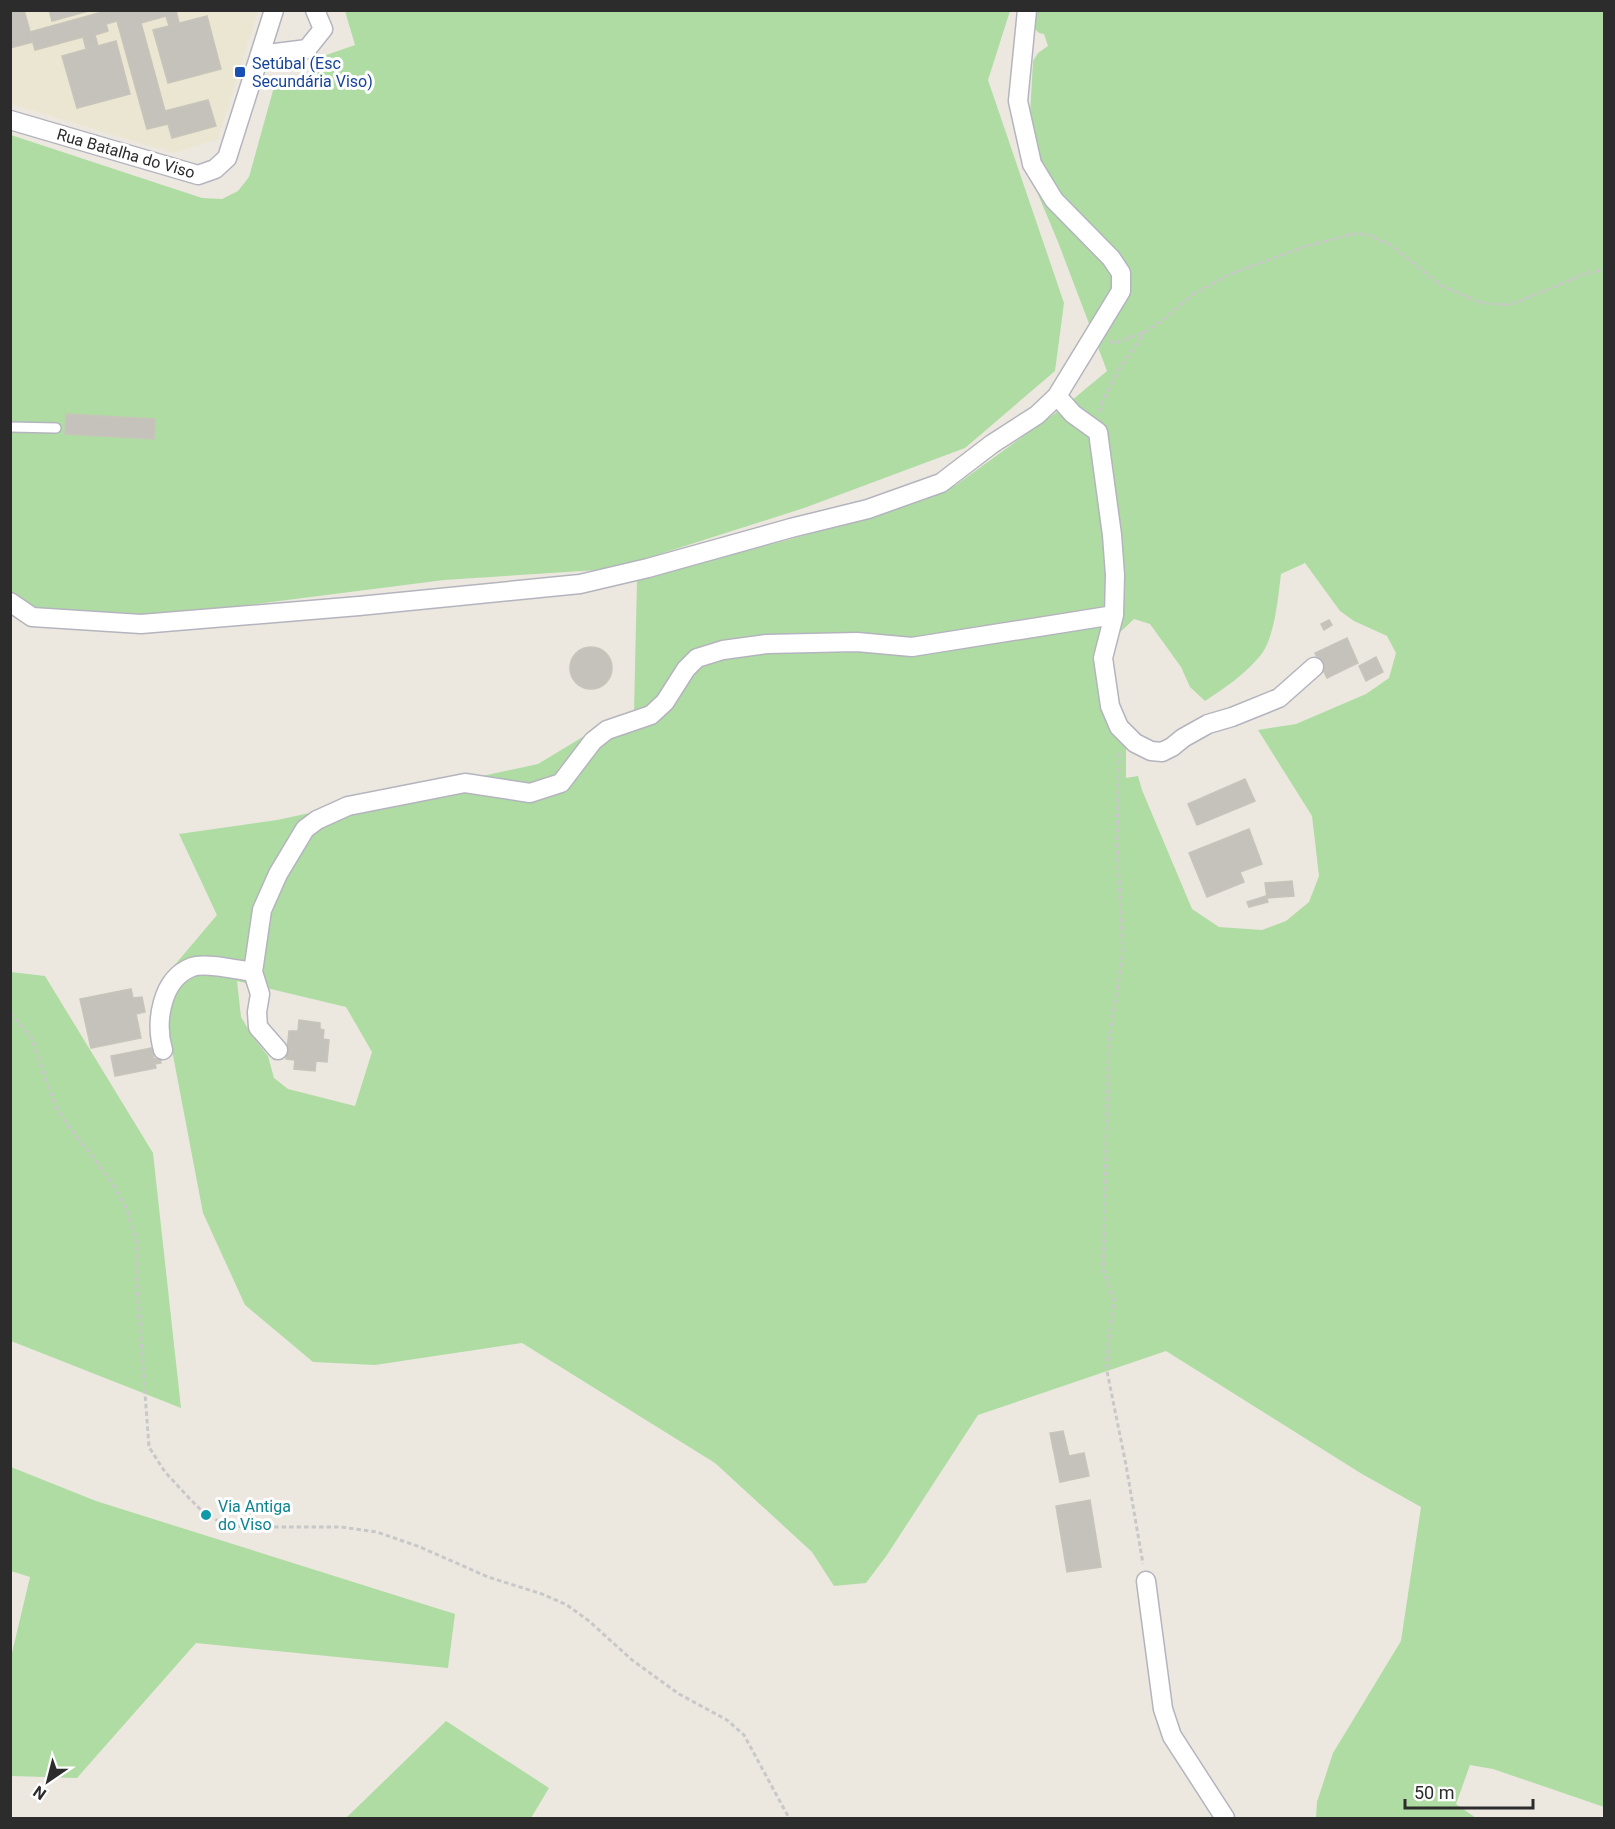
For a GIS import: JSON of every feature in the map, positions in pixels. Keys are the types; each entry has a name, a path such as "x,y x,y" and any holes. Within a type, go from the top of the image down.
{"street":[{"name":"Rua Batalha do Viso","path":"10,120 198,175 215,170 227,158 274,10"},
{"path":"260,55 308,49 322,29 315,10"},
{"path":"10,602 32,617 141,624 359,606 580,584 868,509 941,483 992,444 1037,415 1057,396 1121,291 1121,273 1111,258 1054,200 1032,164 1018,101 1027,10"},
{"path":"1057,396 1073,414 1098,432 1115,574 1114,615 1103,658 1110,706 1119,727 1135,743 1151,751 1162,752 1208,724 1279,698 1314,667"},
{"path":"278,1050 258,1027 257,1012 260,994 253,972 262,910 278,874 305,829 317,820 348,806 465,783 530,793 561,783 593,741 607,730 651,715 665,702 686,669 697,658 723,650 767,644 857,642 912,647 1114,615"},
{"path":"163,1050 160,1015 164,995 178,976 193,966 253,972"},
{"path":"1146,1581 1163,1708 1169,1727 1172,1736 1225,1818"}],"lane":[{"path":"10,427 56,428"}],"path":[{"path":"1093,336 1115,343 1145,332 1192,295 1230,274 1304,247 1352,234 1366,234 1391,245 1440,285 1481,303 1510,305 1587,273 1605,270"},
{"path":"1098,432 1100,407 1119,369 1145,332"},
{"path":"1119,727 1117,843 1123,953 1109,1039 1103,1270 1114,1300 1107,1371 1146,1581"},
{"path":"10,1013 31,1037 56,1105 67,1124 111,1181 126,1208 137,1240 137,1286 149,1447 165,1472 206,1515 221,1522 243,1527 331,1526 377,1532 420,1547 489,1577 542,1594 567,1605 589,1621 632,1660 679,1694 727,1720 744,1735 789,1818"}],"shaded area":[{"path":"10,11 258,11 218,139 174,153 165,151 165,147 157,148 11,104"}],"green space":[{"path":"345,11 1010,11 988,80 1064,303 1055,371 965,448 804,508 613,569 444,580 201,611 118,618 36,609 11,594 11,135 202,198 222,199 238,191 249,177 274,87 317,73 312,60 355,45"},
{"path":"1037,11 1604,11 1604,1807 1493,1769 1470,1765 1456,1804 1476,1818 1316,1818 1317,1802 1333,1753 1401,1641 1421,1507 1362,1474 1166,1351 978,1415 887,1555 866,1583 834,1586 812,1552 715,1463 522,1343 375,1365 313,1362 245,1305 203,1213 168,1029 164,985 173,967 217,915 179,834 277,820 538,764 586,735 634,712 637,580 874,517 956,485 1065,406 1107,371 1027,168 1033,61 1038,53 1048,46 1044,34 1035,29","holes":["1305,563 1340,611 1354,621 1387,636 1396,653 1389,678 1366,694 1296,724 1258,730 1312,816 1319,876 1309,902 1286,921 1262,930 1219,927 1192,909 1138,776 1126,778 1126,719 1115,696 1112,667 1115,637 1134,619 1150,624 1181,667 1190,687 1205,701 1248,669 1260,656 1272,628 1281,574","237,981 346,1007 372,1052 355,1106 288,1089 274,1078 268,1056 241,1017"]},
{"path":"11,972 45,976 153,1153 181,1408 11,1341"},
{"path":"11,1467 96,1501 455,1614 448,1668 196,1643 77,1778 11,1776 11,1657 30,1577 11,1571"},
{"path":"446,1721 549,1788 531,1818 346,1818"}],"building":[{"path":"10,10 24,10 33,42 10,48"},
{"path":"49,10 92,10 52,21"},
{"path":"109,10 176,10 179,23 169,26 166,16 141,23 165,111 208,100 216,126 172,138 168,124 147,129 117,21 106,24 108,31 95,35 98,46 86,49 83,37 35,50 30,32"},
{"path":"207,16 221,69 168,83 153,30"},
{"path":"116,41 130,94 77,108 62,56"},
{"path":"66,414 155,419 154,439 65,434"},
{"path":"1329,620 1332,625 1324,630 1321,624"},
{"path":"1347,638 1358,663 1327,678 1315,653"},
{"path":"591,647 606,653 612,668 606,683 591,689 576,683 570,668 576,653"},
{"path":"1376,657 1383,672 1366,681 1359,666"},
{"path":"1245,779 1255,801 1197,825 1188,804"},
{"path":"1249,829 1262,864 1240,872 1244,882 1207,897 1189,853"},
{"path":"1292,881 1294,896 1267,898 1265,883"},
{"path":"1266,896 1268,902 1249,907 1247,902"},
{"path":"131,989 133,998 142,997 145,1012 136,1014 141,1038 91,1048 80,999"},
{"path":"299,1020 320,1023 320,1029 324,1030 323,1039 329,1040 327,1062 316,1061 315,1071 294,1069 295,1060 286,1059 289,1031 298,1031"},
{"path":"152,1048 154,1059 160,1058 161,1063 155,1064 156,1068 115,1076 111,1056"},
{"path":"1063,1431 1069,1456 1084,1453 1089,1476 1060,1482 1050,1433"},
{"path":"1090,1500 1101,1567 1067,1572 1056,1506"}],"place":[{"name":"Setúbal (Esc Secundária Viso)","path":"240,72"},
{"name":"Via Antiga do Viso","path":"206,1515"}]}
